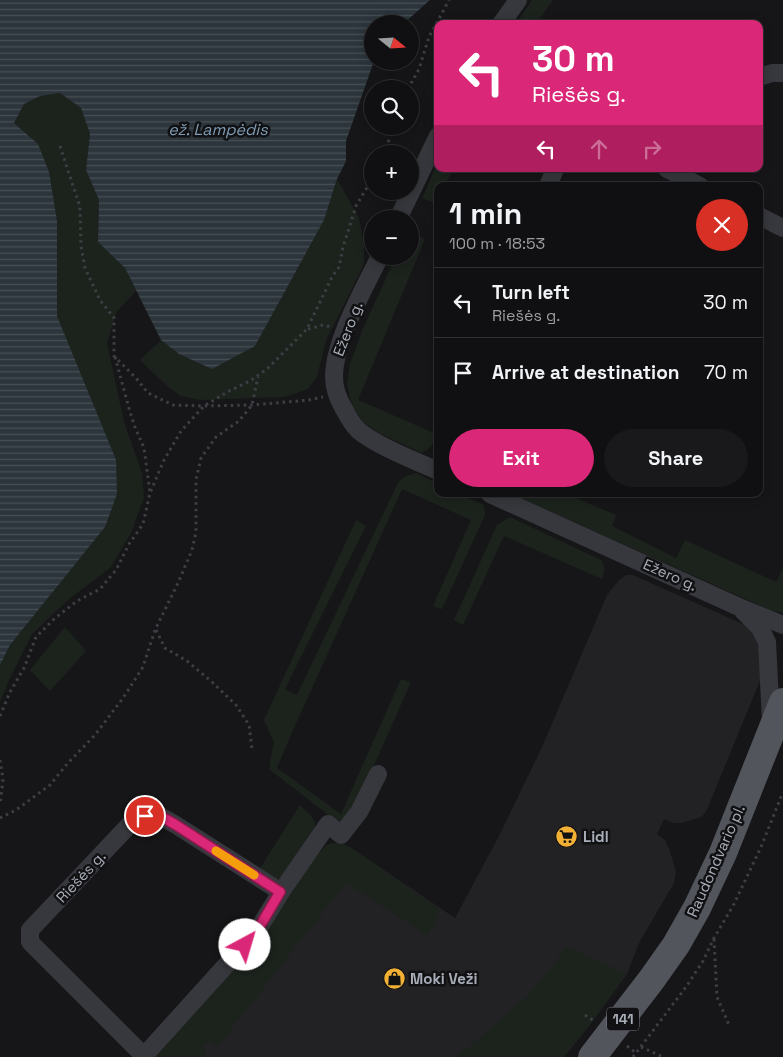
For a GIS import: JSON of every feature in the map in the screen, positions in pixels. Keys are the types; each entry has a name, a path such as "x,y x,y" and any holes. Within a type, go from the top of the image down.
{"main road":[{"name":"Raudondvario pl.","path":"592,1057 676,945 697,908 723,853 783,702"}],"street":[{"path":"504,20 518,0"},
{"path":"763,76 772,73 783,74"},
{"path":"402,210 434,144"},
{"path":"673,172 692,182"},
{"path":"763,218 783,228"},
{"name":"Ežero g.","path":"376,265 345,331 336,356 334,377 336,395 348,417 359,430 375,441 434,464"},
{"name":"Ežero g.","path":"497,497 739,607 783,625"},
{"name":"Ežero g.","path":"739,607 760,628 767,642 772,731"},
{"path":"143,1056 257,931 280,892 328,824 341,835 359,812 378,774"},
{"name":"Riešės g.","path":"143,1056 30,942 30,930 133,822 145,816 162,817 280,892"}],"path":[{"path":"438,20 449,0"},
{"path":"413,80 419,69 429,37 434,28"},
{"path":"60,146 80,207 81,246 85,268 100,300 114,318 114,356 130,412 144,448 150,493"},
{"path":"0,716 10,692 24,668 36,637 54,619 77,601 100,589 116,570 129,544 143,524 150,493 164,460 180,431 204,406 229,390 250,381 267,369 307,330 339,266 356,206 364,192"},
{"path":"307,330 323,326 345,331"},
{"path":"114,356 148,393 174,405 252,405 309,400 336,395"},
{"path":"0,818 16,810 50,784 95,735 123,698 143,667 156,630 192,550 196,532 196,480 201,458 216,437 239,421 252,405 258,375"},
{"path":"156,630 165,648 187,661 236,705 249,725 252,749"},
{"path":"0,760 4,779 0,805"},
{"path":"633,1057 686,987 703,961 734,904 761,847 783,792"},
{"path":"714,938 717,997 730,1027"},
{"path":"641,1047 663,1057"}],"shaded area":[{"path":"532,0 553,0 539,20 519,20"},
{"path":"60,93 81,108 90,134 86,170 99,200 98,242 125,268 136,291 117,311 107,343 124,422 142,473 144,498 131,533 111,567 69,599 32,634 0,702 0,665 10,645 105,527 77,367 57,316 57,221 38,144 14,123 24,104 40,96"},
{"path":"434,171 452,172 447,182 434,182 434,203 422,198"},
{"path":"337,179 359,218 364,244 364,264 326,340 317,377 308,389 285,397 200,400 181,396 166,385 140,360 161,340 179,354 255,346 324,220"},
{"path":"419,237 425,239 419,253"},
{"path":"392,265 414,265 358,400 432,432 434,428 434,442 422,453 381,434 364,423 352,406 347,384 350,364 362,331"},
{"path":"416,473 434,482 434,497 466,497 484,505 485,515 442,609 433,606 471,520 402,489 277,768 341,814 401,679 411,682 355,808 346,820 339,823 270,770 274,742 264,720 356,520 366,526 285,689 297,695 398,483 406,476"},
{"path":"519,497 574,497 616,515 612,526 676,558 685,540 776,582 783,567 783,613 770,610"},
{"path":"510,517 601,560 604,567 602,579 504,536 463,625 454,620 497,525"},
{"path":"626,575 633,575 745,625 758,638 762,676 706,812 701,817 682,823 673,823 664,819 657,834 665,840 669,849 676,871 674,883 639,943 627,974 564,1057 154,1057 261,939 315,857 327,845 333,843 350,847 455,918 498,838 542,747 607,595 619,580"},
{"path":"65,627 86,651 50,691 30,670"},
{"path":"300,805 315,822 315,832 283,877 277,879 259,870"},
{"path":"341,843 350,847 441,910 428,936 346,883 217,1047 211,1040 203,1047 207,1053 203,1057 154,1057 261,939 315,857 327,845"},
{"path":"567,947 627,974 564,1057 457,1057 529,995"}],"water":[{"name":"ež. Lampėdis","path":"0,0 430,0 413,15 364,15 364,70 371,70 367,80 364,80 364,90 346,141 346,161 337,179 324,220 255,346 212,369 179,354 161,340 125,268 98,242 99,200 86,170 90,134 81,108 60,93 40,96 24,104 14,123 38,144 49,172 57,221 57,316 116,460 117,494 105,527 10,645 0,665"}],"slow traffic":[{"path":"216,851 254,875"}],"place":[{"name":"Lidl","path":"567,837"},
{"name":"Moki Veži","path":"394,979"}],"route":[{"path":"145,816 162,817 280,892 257,931 245,945"}]}
